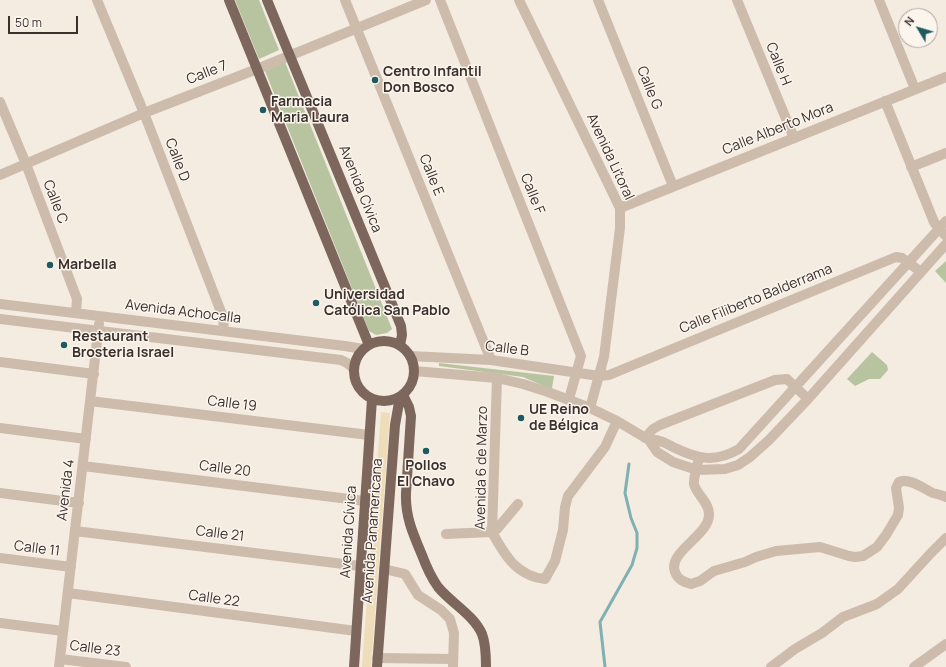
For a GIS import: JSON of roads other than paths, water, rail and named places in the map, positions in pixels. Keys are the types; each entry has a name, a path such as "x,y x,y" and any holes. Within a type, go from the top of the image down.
{"main road":[{"path":"229,0 366,347"},
{"name":"Avenida Cívica","path":"267,0 401,326 402,335 400,345"},
{"path":"384,341 400,345 410,356 414,371 414,378 411,386 402,396 383,402 372,399 363,394 355,380 354,369 357,358 366,347 384,341"},
{"path":"402,396 409,407 411,416 405,505 409,525 429,572 438,587 478,627 482,634 485,644 486,667"},
{"name":"Avenida Panamericana","path":"377,662 395,425 402,396"},
{"name":"Avenida Cívica","path":"354,667 372,399"}],"street":[{"name":"Calle D","path":"97,0 144,113 224,317 224,331"},
{"name":"Calle E","path":"345,0 491,360"},
{"name":"Calle 7","path":"0,175 144,113 426,0"},
{"name":"Calle F","path":"440,0 581,356 569,399"},
{"name":"Avenida Litoral","path":"519,0 620,208 620,228 605,350 590,408"},
{"name":"Calle G","path":"598,0 673,186"},
{"name":"Calle H","path":"737,0 794,138"},
{"path":"879,0 915,89"},
{"name":"Calle Alberto Mora","path":"620,208 946,77"},
{"path":"885,101 934,222 942,233"},
{"name":"Calle C","path":"0,102 26,164 77,299 76,313"},
{"path":"911,167 946,153"},
{"path":"647,439 662,441 699,458 722,457 739,449 908,262 942,233 946,221"},
{"path":"414,371 497,378 523,384 569,399 618,421 647,439 657,452 673,462 697,470 725,469 738,465 750,457 769,440 808,399 946,244"},
{"name":"Calle Filiberto Balderrama","path":"599,376 609,375 896,257 902,258 921,272"},
{"name":"Avenida Achocalla","path":"0,304 345,346 366,347"},
{"name":"Avenida 4","path":"60,663 100,316"},
{"name":"Avenida Achocalla","path":"0,319 341,360 354,369"},
{"name":"Calle B","path":"410,356 491,360 599,376"},
{"path":"0,362 94,374"},
{"name":"Avenida 6 de Marzo","path":"497,378 492,532 505,555 516,567 530,576 546,579 556,561 563,530 564,507 568,496 605,447 618,421"},
{"path":"647,439 653,429 660,425 775,380 787,379 808,399"},
{"name":"Calle 19","path":"90,401 369,435"},
{"path":"0,428 86,439"},
{"path":"699,458 694,483 695,488 708,507 710,515 701,532 674,562 674,570 679,579 691,584 700,581 714,571 776,551 820,547 849,556 863,556 877,547 898,515 899,508 896,488 899,482 906,481 946,497"},
{"name":"Calle 20","path":"83,466 365,501"},
{"path":"0,493 78,503"},
{"path":"446,534 492,532 497,529 518,504"},
{"name":"Calle 21","path":"75,531 360,566"},
{"path":"771,667 795,648 822,634 843,617 877,604 898,588 946,538"},
{"name":"Calle 11","path":"0,558 71,567"},
{"path":"377,662 453,663 454,633 450,619 441,610 418,595 405,574 384,569"},
{"name":"Calle 22","path":"68,593 356,631"},
{"path":"0,623 64,631"},
{"path":"914,667 946,644"},
{"name":"Calle 23","path":"60,663 126,667"}],"waterway":[{"path":"605,667 600,622 632,565 637,548 637,533 631,518 625,493 629,464"}],"place":[{"name":"Centro Infantil Don Bosco","path":"375,80"},
{"name":"Farmacia Maria Laura","path":"263,110"},
{"name":"Marbella","path":"50,265"},
{"name":"Universidad Católica San Pablo","path":"316,303"},
{"name":"Restaurant Brosteria Israel","path":"64,345"},
{"name":"UE Reino de Bélgica","path":"521,418"},
{"name":"Pollos El Chavo","path":"426,451"}]}
